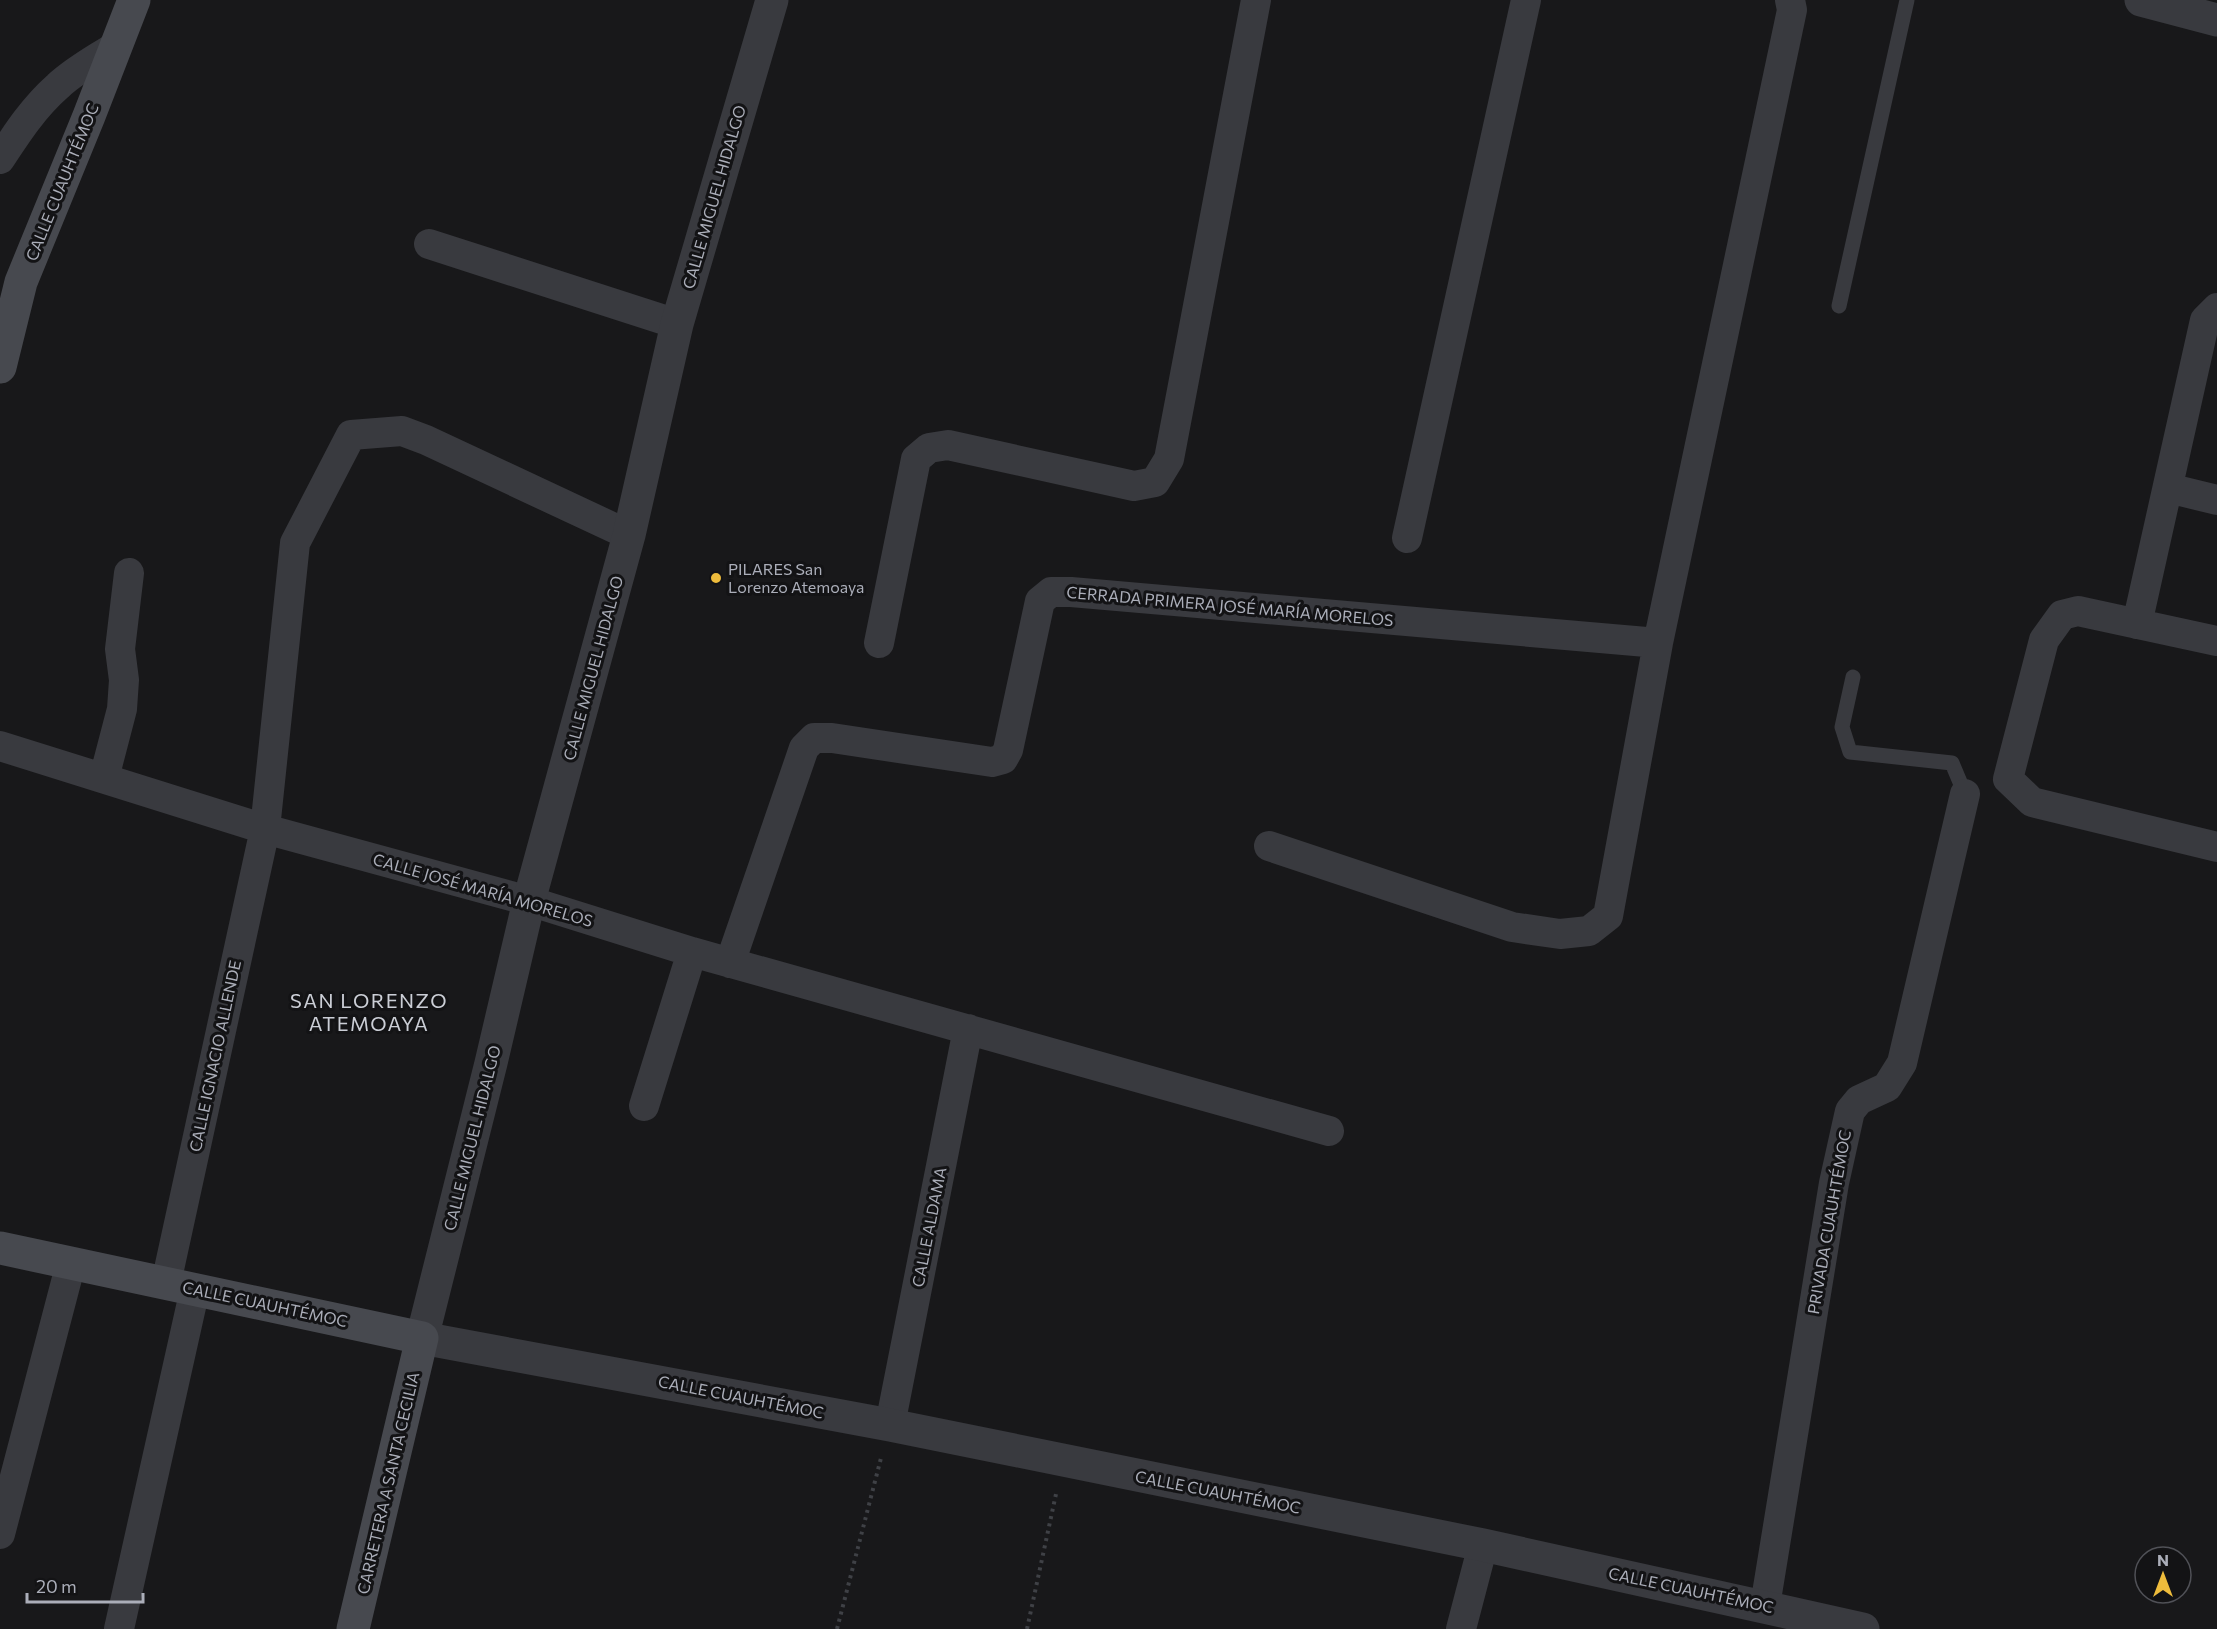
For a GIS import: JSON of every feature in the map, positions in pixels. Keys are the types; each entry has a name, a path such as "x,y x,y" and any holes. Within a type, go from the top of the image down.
{"main road":[{"name":"CALLE CUAUHTÉMOC","path":"0,367 21,282 134,0"},
{"name":"CALLE CUAUHTÉMOC","path":"0,1248 422,1338"},
{"name":"CARRETERA A SANTA CECILIA","path":"353,1629 422,1338"}],"street":[{"name":"CALLE MIGUEL HIDALGO","path":"422,1338 491,1064 529,901 629,535 677,324 772,0"},
{"path":"879,643 916,459 929,448 948,445 1134,486 1155,482 1169,459 1256,0"},
{"path":"1407,538 1526,0"},
{"path":"1269,846 1512,927 1560,934 1588,931 1608,916 1658,643 1792,10 1790,0"},
{"path":"2141,0 2217,20"},
{"path":"0,159 28,117 57,86 116,46"},
{"path":"429,244 677,324"},
{"path":"2137,624 2205,320 2217,308"},
{"name":"CALLE IGNACIO ALLENDE","path":"119,1629 265,829 295,543 351,435 402,432 426,440 629,535"},
{"path":"2168,488 2217,500"},
{"path":"104,778 122,709 124,680 120,649 129,573"},
{"name":"CERRADA PRIMERA JOSÉ MARÍA MORELOS","path":"730,963 804,748 814,738 832,738 992,762 1003,759 1008,750 1040,601 1051,592 1658,643"},
{"path":"2217,641 2078,611 2062,615 2044,640 2008,779 2032,802 2217,847"},
{"name":"CALLE JOSÉ MARÍA MORELOS","path":"0,746 265,829 529,901 730,963 1329,1131"},
{"name":"PRIVADA CUAUHTÉMOC","path":"1765,1606 1834,1183 1850,1111 1859,1100 1887,1087 1902,1064 1965,794"},
{"path":"644,1106 692,952"},
{"name":"CALLE ALDAMA","path":"890,1425 968,1029"},
{"path":"0,1534 8,1470 71,1263"},
{"name":"CALLE CUAUHTÉMOC","path":"422,1338 890,1425 1483,1545 1863,1629"},
{"path":"1461,1629 1483,1545"}],"lane":[{"path":"1839,306 1907,0"},
{"path":"1853,676 1842,727 1850,752 1952,763 1965,794"}],"path":[{"path":"837,1629 890,1425"},
{"path":"1027,1629 1063,1461"}],"place":[{"name":"PILARES San Lorenzo Atemoaya","path":"716,578"}],"district":[{"name":"SAN LORENZO ATEMOAYA","path":"369,1012"}]}
